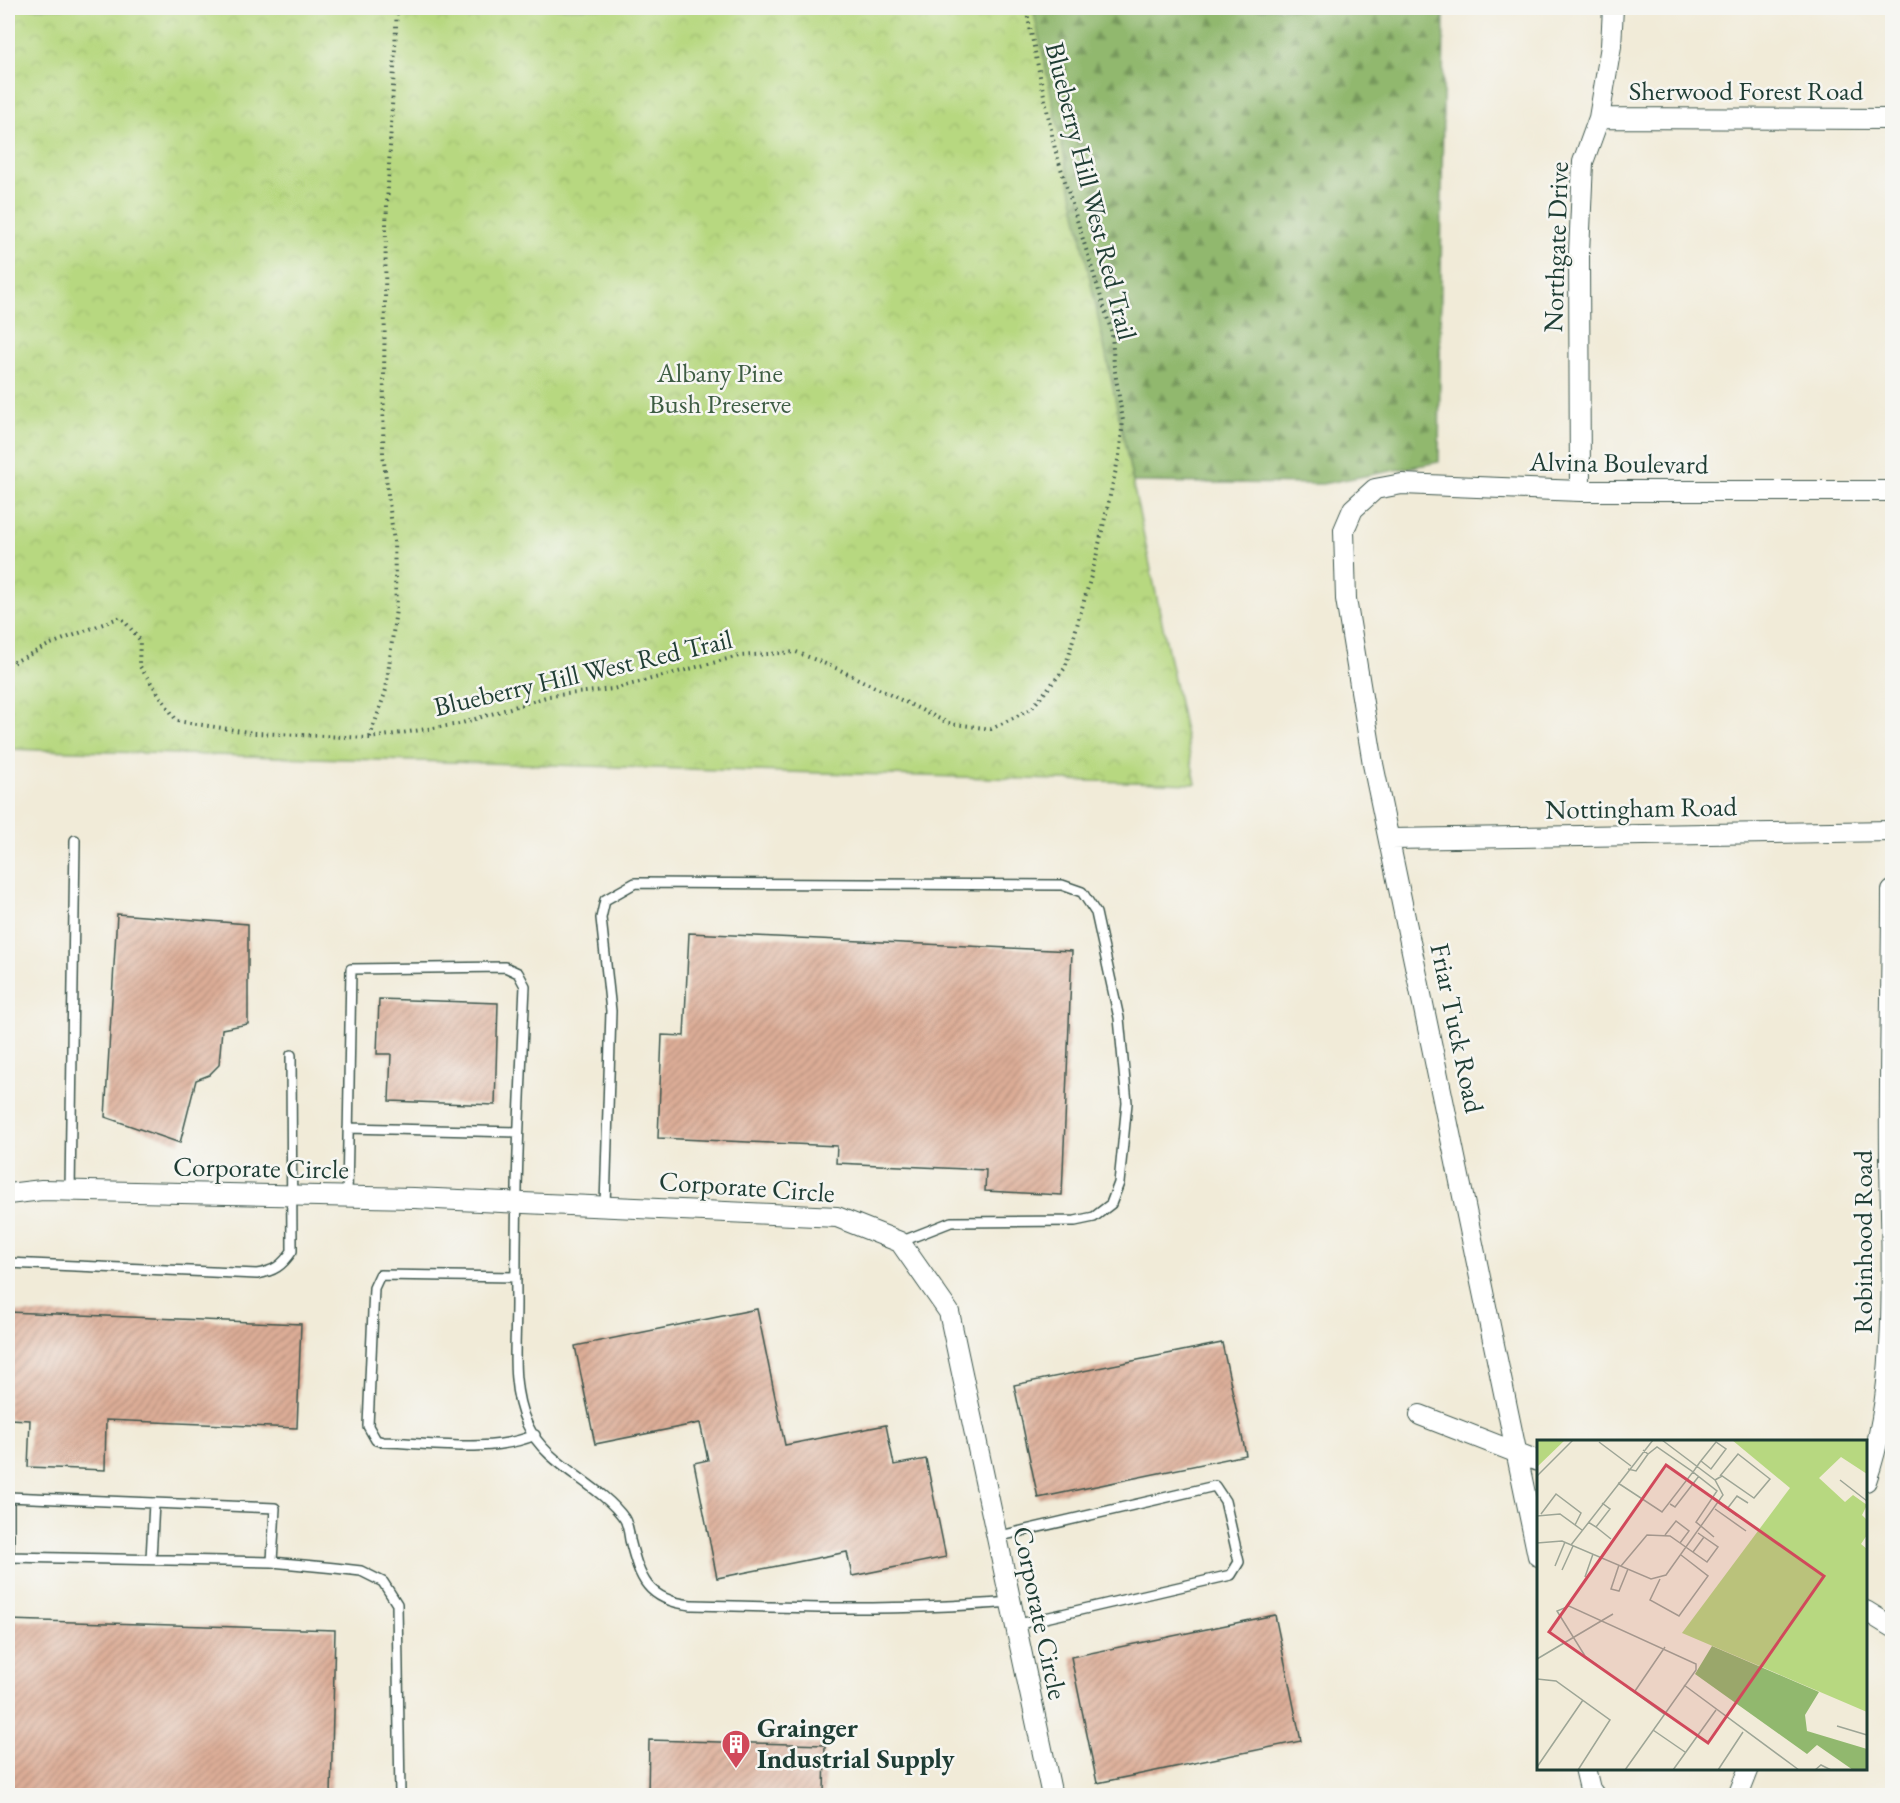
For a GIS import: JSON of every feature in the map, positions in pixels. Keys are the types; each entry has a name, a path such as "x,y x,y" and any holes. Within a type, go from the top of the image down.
{"street":[{"name":"Northgate Drive","path":"1580,491 1579,253 1583,162 1599,118 1611,46 1612,8"},
{"name":"Sherwood Forest Road","path":"1599,118 1893,119"},
{"name":"Alvina Boulevard","path":"1353,509 1375,489 1402,484 1580,491 1893,491"},
{"name":"Friar Tuck Road","path":"1353,509 1344,530 1346,599 1374,764 1537,1546"},
{"name":"Nottingham Road","path":"1391,839 1893,831"},
{"name":"Robinhood Road","path":"1867,1478 1876,1454 1882,1423 1892,1329 1890,1140 1893,891"},
{"name":"Corporate Circle","path":"8,1191 347,1197 837,1217 900,1242 949,1312 1052,1796"},
{"path":"1420,1415 1537,1460"},
{"path":"1867,1612 1893,1627"},
{"path":"1586,1770 1592,1792"},
{"path":"1738,1796 1748,1770"}],"lane":[{"path":"70,1191 75,840"},
{"path":"605,1206 611,1011 601,918 605,900 620,890 635,883 682,883 1062,885 1082,892 1096,913 1119,1018 1126,1103 1119,1183 1111,1204 1094,1217 1075,1221 951,1222 900,1242"},
{"path":"347,1197 351,969 506,967 518,973 525,986 515,1203 517,1392 528,1425 536,1435 566,1468 607,1500 626,1520 639,1574 656,1595 672,1603 833,1610 928,1609 1011,1602"},
{"path":"8,1263 257,1274 273,1271 284,1263 292,1251 291,1054"},
{"path":"348,1128 518,1132"},
{"path":"516,1277 380,1275 374,1288 368,1426 376,1440 383,1442 494,1445 515,1444 536,1435"},
{"path":"996,1537 1215,1486 1225,1501 1239,1563 1231,1575 1015,1625"},
{"path":"272,1562 274,1508 8,1497 8,1557 272,1562 361,1572 383,1582 397,1604 400,1796"},
{"path":"151,1559 154,1503"}],"path":[{"path":"370,738 386,690 396,609 394,542 383,454 386,225 397,8"},
{"name":"Blueberry Hill West Red Trail","path":"8,665 51,644 121,617 140,640 139,665 177,721 254,733 370,738 459,724 549,696 613,689 739,656 796,652 838,669 948,723 992,729 1031,709 1065,668 1095,562 1119,456 1123,421 1114,366 1112,333 1055,148 1026,8"}],"green space":[{"name":"Albany Pine Bush Preserve","path":"8,8 1033,8 1196,784 8,749"},
{"path":"1033,8 1444,8 1439,462 1322,484 1133,482"}],"building":[{"path":"117,914 248,924 248,1024 222,1029 219,1065 209,1075 196,1080 180,1143 105,1117"},
{"path":"689,933 1072,951 1062,1195 985,1191 986,1170 836,1163 837,1146 658,1138 662,1035 684,1036"},
{"path":"379,999 498,1003 495,1105 389,1101 391,1054 377,1054"},
{"path":"757,1309 785,1445 886,1425 894,1465 926,1459 946,1557 852,1576 847,1552 717,1578 694,1463 708,1460 700,1423 595,1444 575,1346"},
{"path":"8,1312 301,1324 297,1428 106,1420 105,1470 28,1467 30,1420 8,1419"},
{"path":"1222,1343 1246,1455 1038,1498 1014,1385"},
{"path":"1275,1615 1301,1741 1097,1783 1071,1657"},
{"path":"8,1620 335,1630 331,1796 8,1796"},
{"name":"Grainger Industrial Supply","path":"649,1740 825,1745 824,1796 648,1796"}],"place":[{"name":"Grainger Industrial Supply","path":"736,1770"}]}
